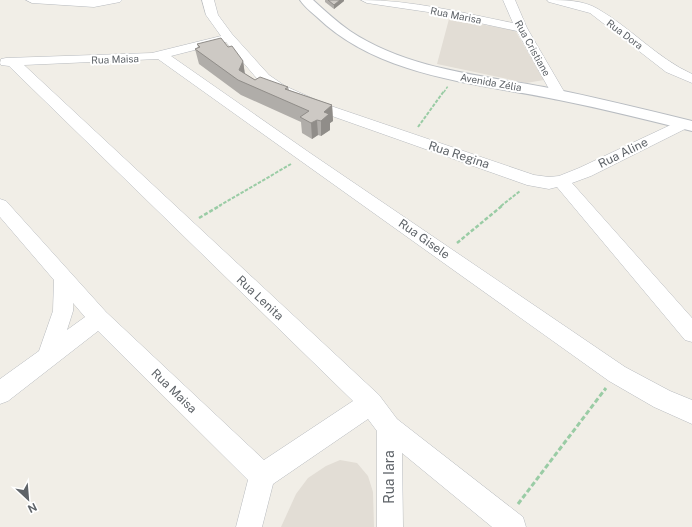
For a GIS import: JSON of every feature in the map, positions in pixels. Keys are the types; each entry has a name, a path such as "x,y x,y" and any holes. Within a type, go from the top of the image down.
{"main road":[{"name":"Avenida Zélia","path":"306,0 327,20 352,38 410,64 456,76 559,95 688,125"}],"street":[{"path":"32,0 82,4 94,4 116,0"},
{"name":"Rua Regina","path":"208,0 212,15 228,38 264,78 280,89 320,107 533,181 549,183 561,181"},
{"name":"Rua Marisa","path":"367,0 428,9 521,28"},
{"name":"Rua Cristiane","path":"509,0 521,28 559,95"},
{"name":"Rua Dora","path":"552,0 581,6 594,11 671,69 692,79"},
{"name":"Rua Maisa","path":"6,62 162,56 228,38"},
{"name":"Rua Gisele","path":"162,56 304,157 617,374 662,399 692,412"},
{"name":"Rua Lenita","path":"6,62 184,226 371,403 389,427 509,524"},
{"name":"Rua Aline","path":"561,181 688,125"},
{"path":"561,181 692,333"},
{"name":"Rua Maisa","path":"0,205 64,280 99,318 262,476"},
{"path":"46,358 63,311 64,280"},
{"path":"0,393 99,318"},
{"path":"249,527 262,476 371,403"},
{"name":"Rua Iara","path":"389,427 390,527"}],"path":[{"path":"410,139 456,76"},
{"path":"184,226 304,157"},
{"path":"445,254 533,181"},
{"path":"509,524 617,374"}],"shaded area":[{"path":"449,19 515,30 544,80 526,83 437,64"},
{"path":"340,460 357,463 368,476 373,492 374,527 281,527 296,494 308,478 326,466"}],"building":[{"path":"328,0 340,0 334,5"},
{"path":"221,38 228,47 232,46 243,61 239,70 255,80 260,77 288,87 285,89 332,105 324,112 329,114 321,121 317,120 311,123 300,117 309,111 238,80 195,49 200,47 197,44"}]}
